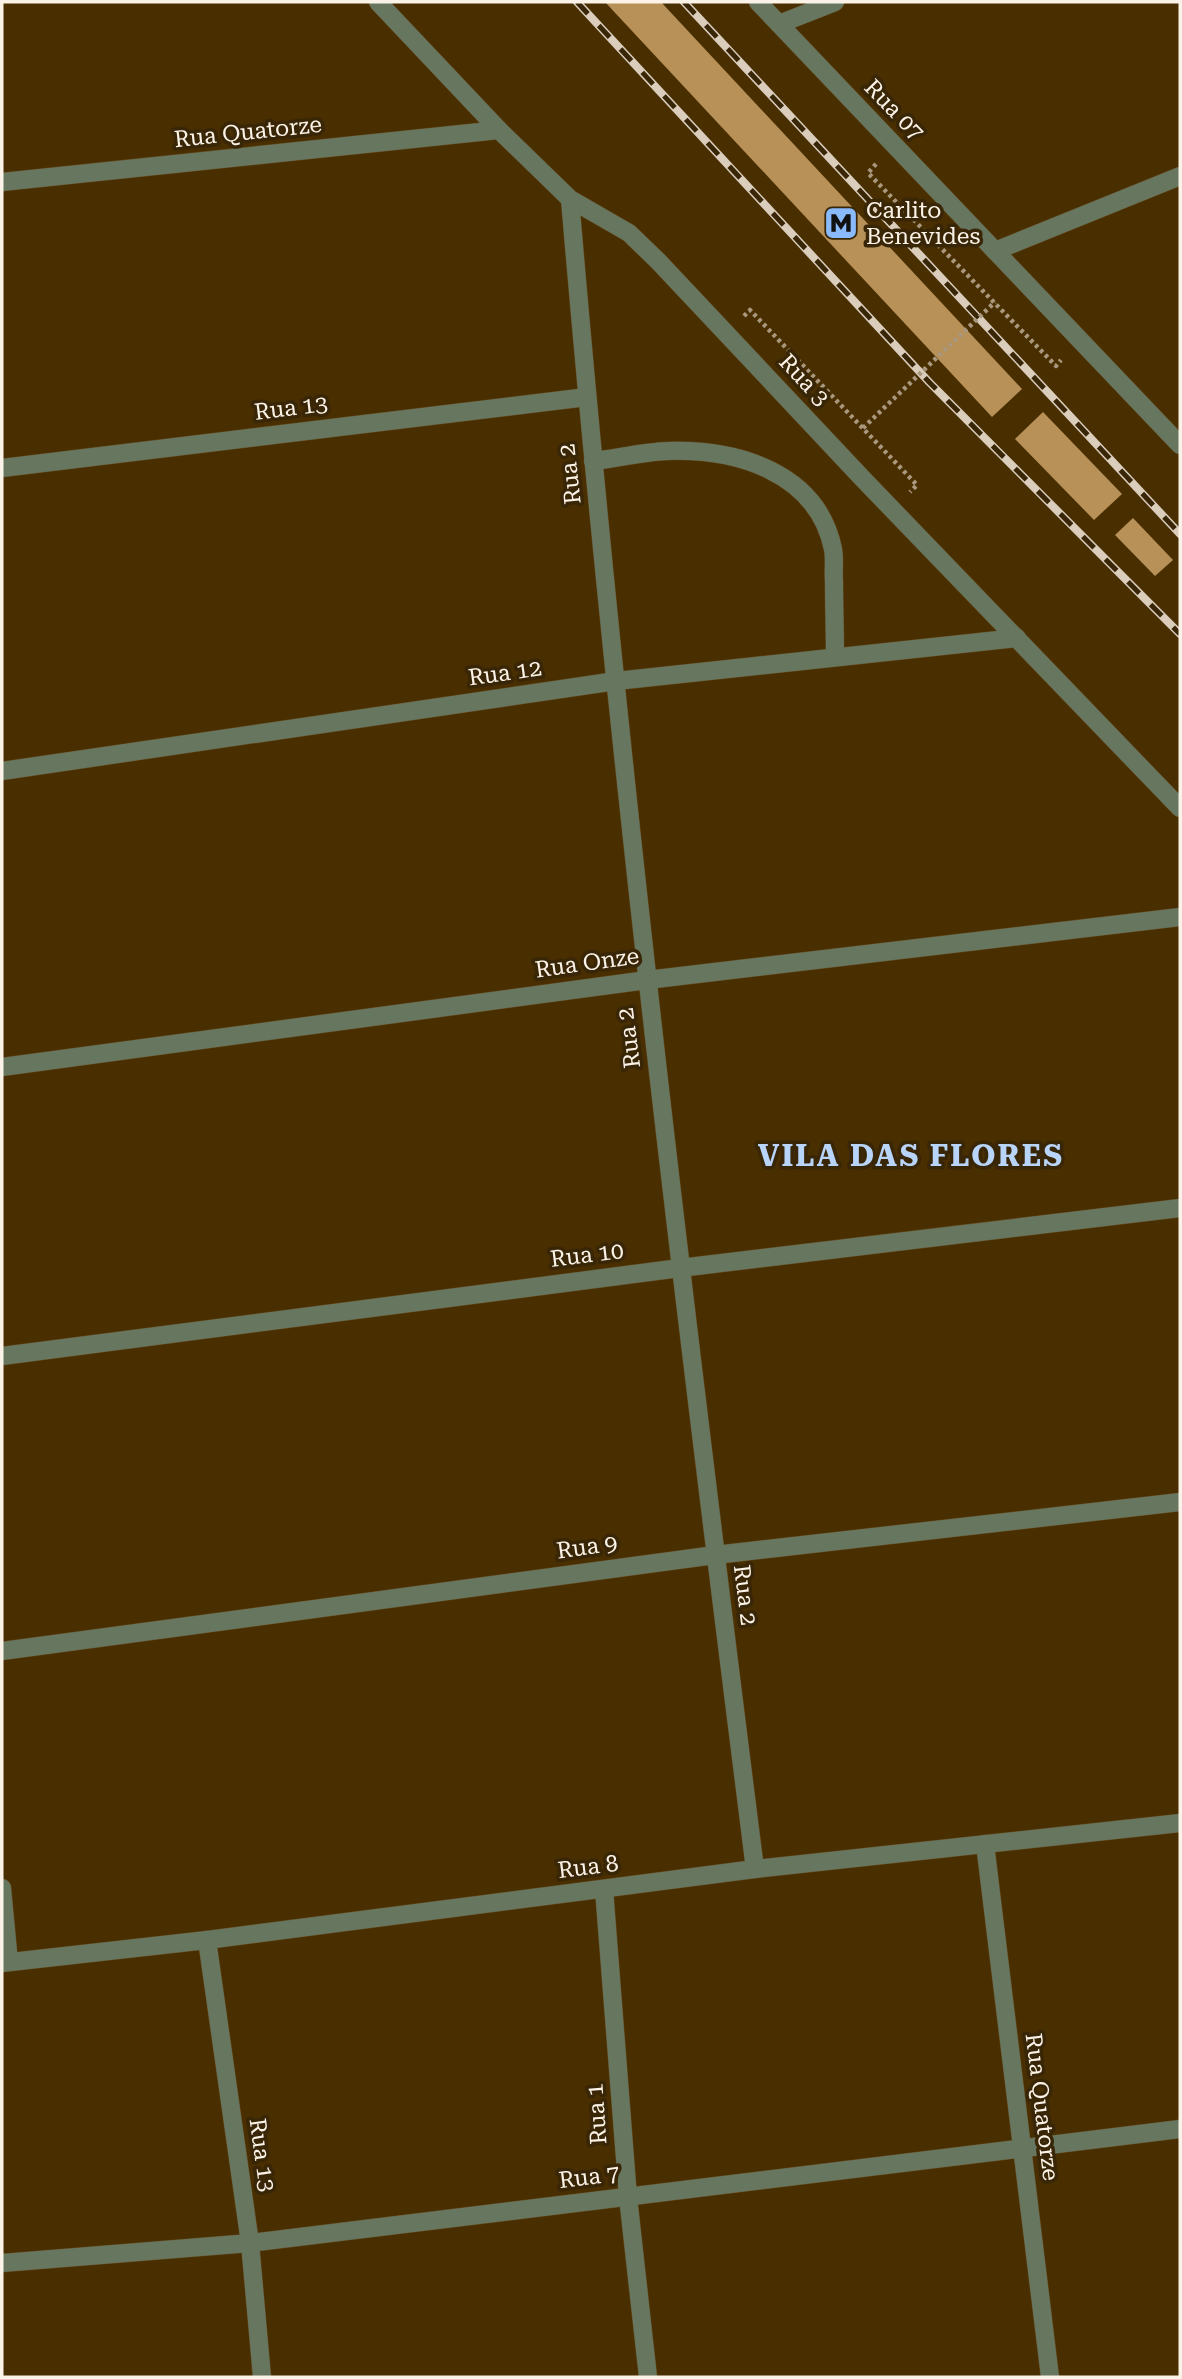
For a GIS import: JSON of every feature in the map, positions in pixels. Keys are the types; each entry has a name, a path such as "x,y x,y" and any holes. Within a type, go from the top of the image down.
{"street":[{"name":"Rua 3","path":"378,2 499,130 570,199 629,233 658,261 863,479 1180,808"},
{"name":"Rua 07","path":"758,2 1180,445"},
{"path":"779,24 835,2"},
{"name":"Rua Quatorze","path":"2,183 499,130"},
{"path":"995,251 1180,176"},
{"name":"Rua 2","path":"570,199 593,461 647,980 755,1870"},
{"name":"Rua 13","path":"2,468 587,397"},
{"path":"593,461 667,451 713,453 754,462 782,476 808,497 824,522 833,551 835,657"},
{"name":"Rua 12","path":"2,771 616,681 1017,638"},
{"name":"Rua Onze","path":"2,1067 647,980 1180,917"},
{"name":"Rua 10","path":"2,1356 680,1268 1180,1208"},
{"name":"Rua 9","path":"2,1651 715,1555 1180,1502"},
{"name":"Rua 8","path":"6,1962 207,1940 755,1870 1180,1823"},
{"name":"Rua Quatorze","path":"985,1844 1050,2377"},
{"path":"2,1888 6,1962"},
{"name":"Rua 1","path":"604,1889 628,2197 648,2377"},
{"name":"Rua 13","path":"207,1940 250,2243 261,2377"},
{"name":"Rua 7","path":"2,2263 250,2243 1023,2146 1180,2129"}],"path":[{"path":"876,164 868,173 1056,366"},
{"path":"917,485 863,428 995,302"}],"building":[{"name":"Carlito Benevides","path":"605,2 661,2 1022,389 992,417"},
{"path":"1043,412 1122,494 1094,520 1015,439"},
{"path":"1133,518 1173,560 1155,576 1115,535"}],"railway":[{"path":"577,2 930,383 1180,634"},
{"path":"684,2 1180,534"}],"place":[{"name":"Carlito Benevides","path":"841,223"}],"district":[{"name":"VILA DAS FLORES","path":"911,1155"}]}
